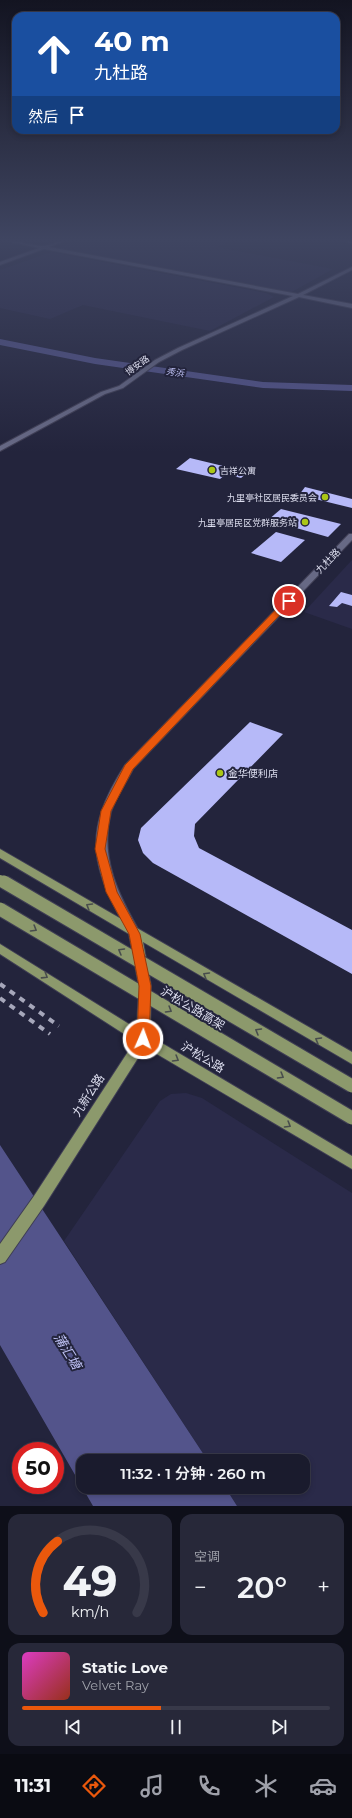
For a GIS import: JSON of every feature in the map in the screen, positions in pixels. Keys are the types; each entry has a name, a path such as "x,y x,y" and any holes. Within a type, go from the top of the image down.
{"main road":[{"path":"0,853 135,934 352,1059"},
{"name":"沪松公路高架","path":"0,880 352,1086"},
{"name":"沪松公路高架","path":"0,909 352,1118"},
{"path":"135,934 145,986 143,1039"},
{"name":"沪松公路","path":"0,948 143,1039 352,1163"},
{"name":"九新公路","path":"0,1257 143,1039"}],"street":[{"name":"博安路","path":"0,449 103,393 121,387 157,361 265,311"},
{"name":"九杜路","path":"135,934 112,892 100,849 106,811 129,768 352,536"}],"shaded area":[{"path":"15,311 68,311 50,319"},
{"path":"114,311 247,311 210,331"},
{"path":"352,560 352,629 304,612"},
{"path":"186,1093 202,1098 352,1193 352,1506 237,1506 229,1494 310,1494 310,1454 203,1454 64,1241 160,1101 171,1094"}],"water":[{"name":"蒲汇塘","path":"0,1145 203,1454 76,1454 76,1477 64,1456 64,1442 56,1442 0,1345"},
{"path":"86,1494 229,1494 237,1506 93,1506"}],"building":[{"name":"吉祥公寓","path":"190,458 248,472 241,478 226,474 220,479 176,469"},
{"name":"九里亭社区居民委员会","path":"305,487 352,499 352,508 299,495"},
{"name":"九里亭居民区党群服务站","path":"281,509 341,524 328,537 268,520"},
{"path":"276,532 305,540 281,562 251,553"},
{"path":"341,592 352,595 352,606 342,603 337,607 329,606"},
{"path":"250,722 283,734 195,824 194,836 199,848 352,930 352,974 153,863 143,853 138,840 141,828"}],"waterway":[{"name":"秀浜","path":"0,342 95,361 263,385 352,388"}],"railway":[{"path":"0,984 59,1026"},
{"path":"0,998 50,1034"}],"place":[{"name":"吉祥公寓","path":"212,470"},
{"name":"九里亭社区居民委员会","path":"325,497"},
{"name":"九里亭居民区党群服务站","path":"305,522"},
{"name":"金华便利店","path":"220,773"}],"route":[{"path":"143,1039 145,986 135,934 112,892 100,849 106,811 129,768 178,715 289,601"}]}
